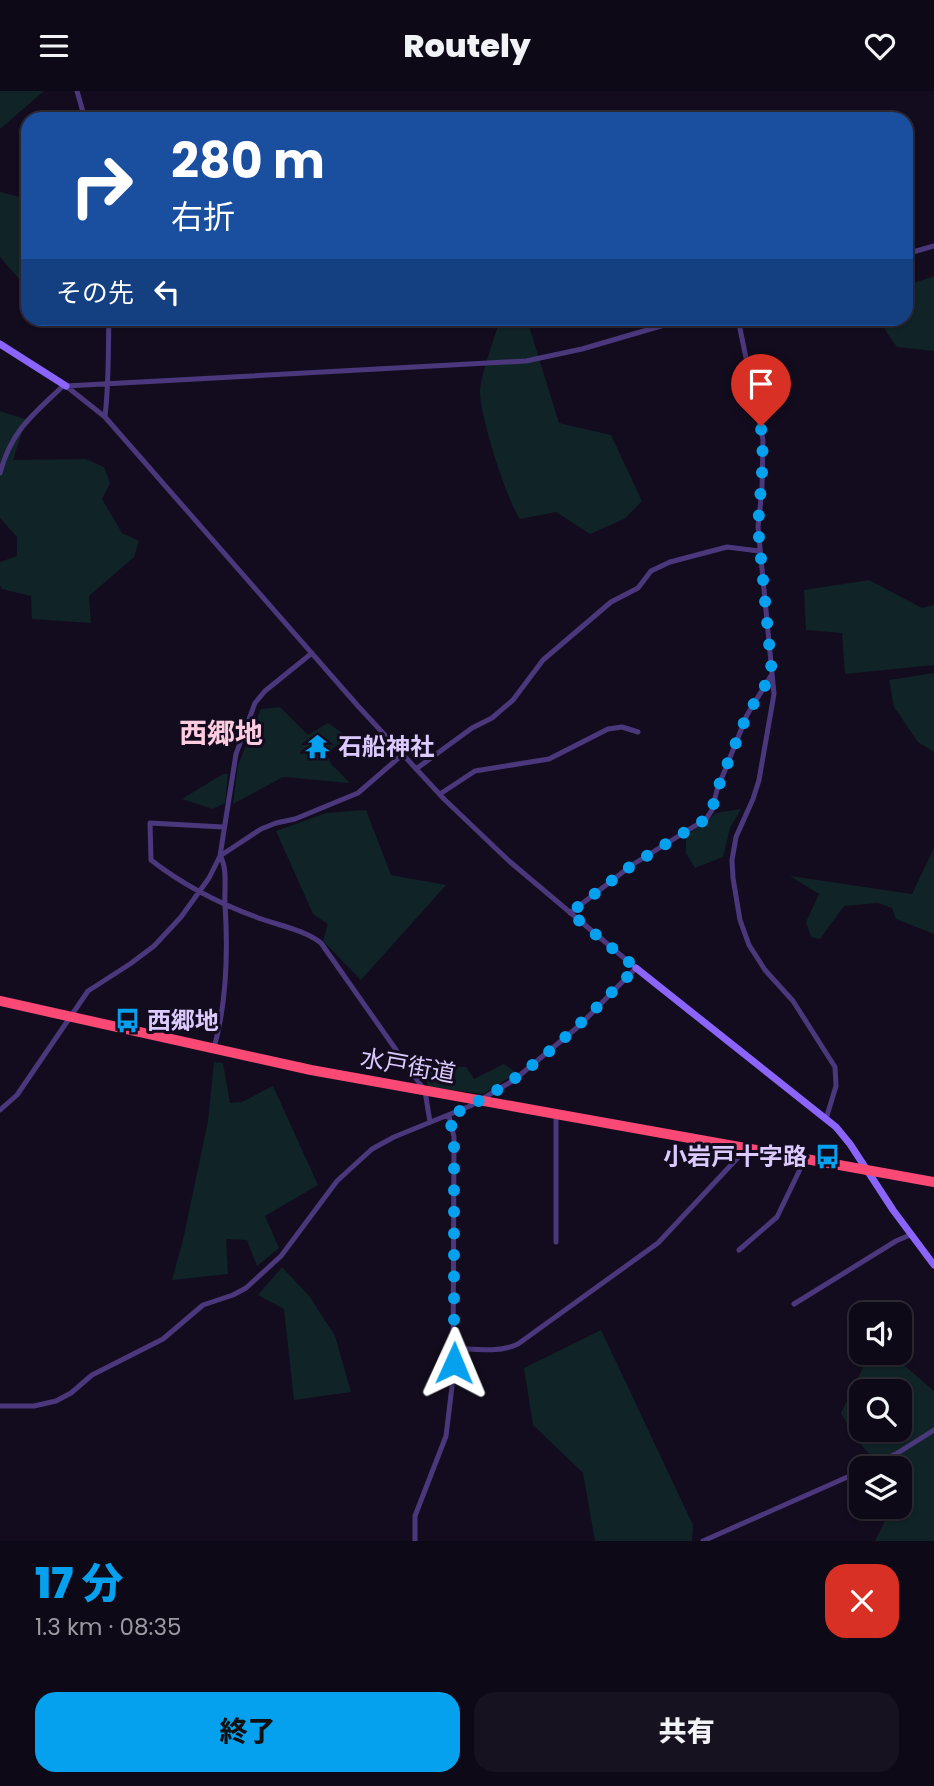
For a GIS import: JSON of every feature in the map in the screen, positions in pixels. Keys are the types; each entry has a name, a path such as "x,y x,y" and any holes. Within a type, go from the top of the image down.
{"highway":[{"name":"水戸街道","path":"0,1001 214,1049 425,1091 934,1182"}],"street":[{"path":"77,91 83,112"},
{"path":"913,252 934,246"},
{"path":"106,417 110,384 107,361 109,326"},
{"path":"0,473 7,451 22,425 65,386 526,361 582,349 661,326"},
{"path":"739,326 763,440 759,551 774,694 753,799 736,837 732,860 733,878 740,920 749,945 765,969 793,1001 835,1067 836,1086 826,1119"},
{"path":"0,344 65,386 106,417 402,754 482,837 636,968 843,1135 910,1235 934,1265"},
{"path":"416,769 513,701 543,660 611,602 638,588 651,571 670,562 727,547 759,551"},
{"path":"0,1110 17,1095 93,986 144,955 169,932 199,892 220,856 236,754 255,703 265,691 312,653"},
{"path":"570,913 632,865 706,819 712,810 717,790 747,715 772,674"},
{"path":"440,795 475,771 549,759 608,729 622,727 638,732"},
{"path":"220,856 261,829 295,819 358,793 402,754"},
{"path":"223,827 150,823 151,860 174,878 225,905 306,933 321,943 425,1091 430,1122"},
{"path":"214,1049 224,991 228,928 224,867 220,856"},
{"path":"0,1406 34,1406 56,1401 71,1393 92,1375 163,1339 203,1305 233,1295 247,1287 281,1256 337,1181 372,1149 394,1137 482,1101 537,1062 579,1026 636,968"},
{"path":"556,1115 556,1242"},
{"path":"415,1541 415,1516 446,1436 455,1348 454,1137 449,1116"},
{"path":"455,1348 495,1349 518,1344 658,1243 746,1149"},
{"path":"739,1249 778,1217 805,1160"},
{"path":"794,1304 910,1235"},
{"path":"892,1456 934,1430"},
{"path":"703,1541 849,1476"}],"green space":[{"path":"0,91 44,91 0,129"},
{"path":"0,192 21,197 21,281 0,257"},
{"path":"934,276 934,351 897,347 884,326 913,326 914,283"},
{"path":"498,326 529,326 559,423 611,435 642,501 624,519 590,534 556,512 520,519 501,477 489,437 481,402 483,375"},
{"path":"0,411 28,420 13,460 86,459 104,467 110,483 102,499 122,533 139,541 134,557 89,596 91,623 32,619 31,596 2,589 0,585 0,562 17,556 17,537 0,518"},
{"path":"869,580 922,608 934,605 934,665 845,674 842,633 806,630 804,590"},
{"path":"934,673 934,752 918,742 894,707 889,680"},
{"path":"280,707 308,735 328,723 348,737 326,754 332,765 350,783 283,777 233,804 238,765 261,709"},
{"path":"223,774 228,774 225,803 213,809 182,799"},
{"path":"741,809 730,828 723,857 695,868 686,853 686,836 716,813"},
{"path":"366,810 391,875 446,885 361,980 323,941 328,924 313,914 276,831 326,813"},
{"path":"934,848 934,934 896,919 892,908 878,903 844,906 820,939 811,937 806,922 819,894 790,876 912,894"},
{"path":"214,1062 223,1063 230,1103 242,1102 273,1086 318,1185 265,1216 279,1248 257,1266 247,1240 226,1239 228,1274 172,1280 208,1121"},
{"path":"504,1064 517,1073 483,1094 428,1087 423,1066 466,1067 474,1079"},
{"path":"282,1267 310,1297 335,1336 351,1392 294,1400 284,1309 258,1295"},
{"path":"601,1330 693,1525 692,1541 595,1541 583,1473 533,1425 524,1368"},
{"path":"864,1365 904,1365 934,1391 934,1541 875,1541 886,1519 912,1519 912,1456 872,1456 859,1442 912,1442 912,1379 857,1379"},
{"path":"849,1396 849,1426 841,1413"}],"place":[{"name":"石船神社","path":"318,747"},
{"name":"西郷地","path":"127,1021"},
{"name":"小岩戸十字路","path":"827,1157"}],"district":[{"name":"西郷地","path":"221,733"}],"route":[{"path":"454,1363 454,1137 449,1116 491,1096 537,1062 579,1026 636,968 570,913 616,876 706,819 712,810 717,790 752,703 772,674 759,551 763,459 761,426"}]}
